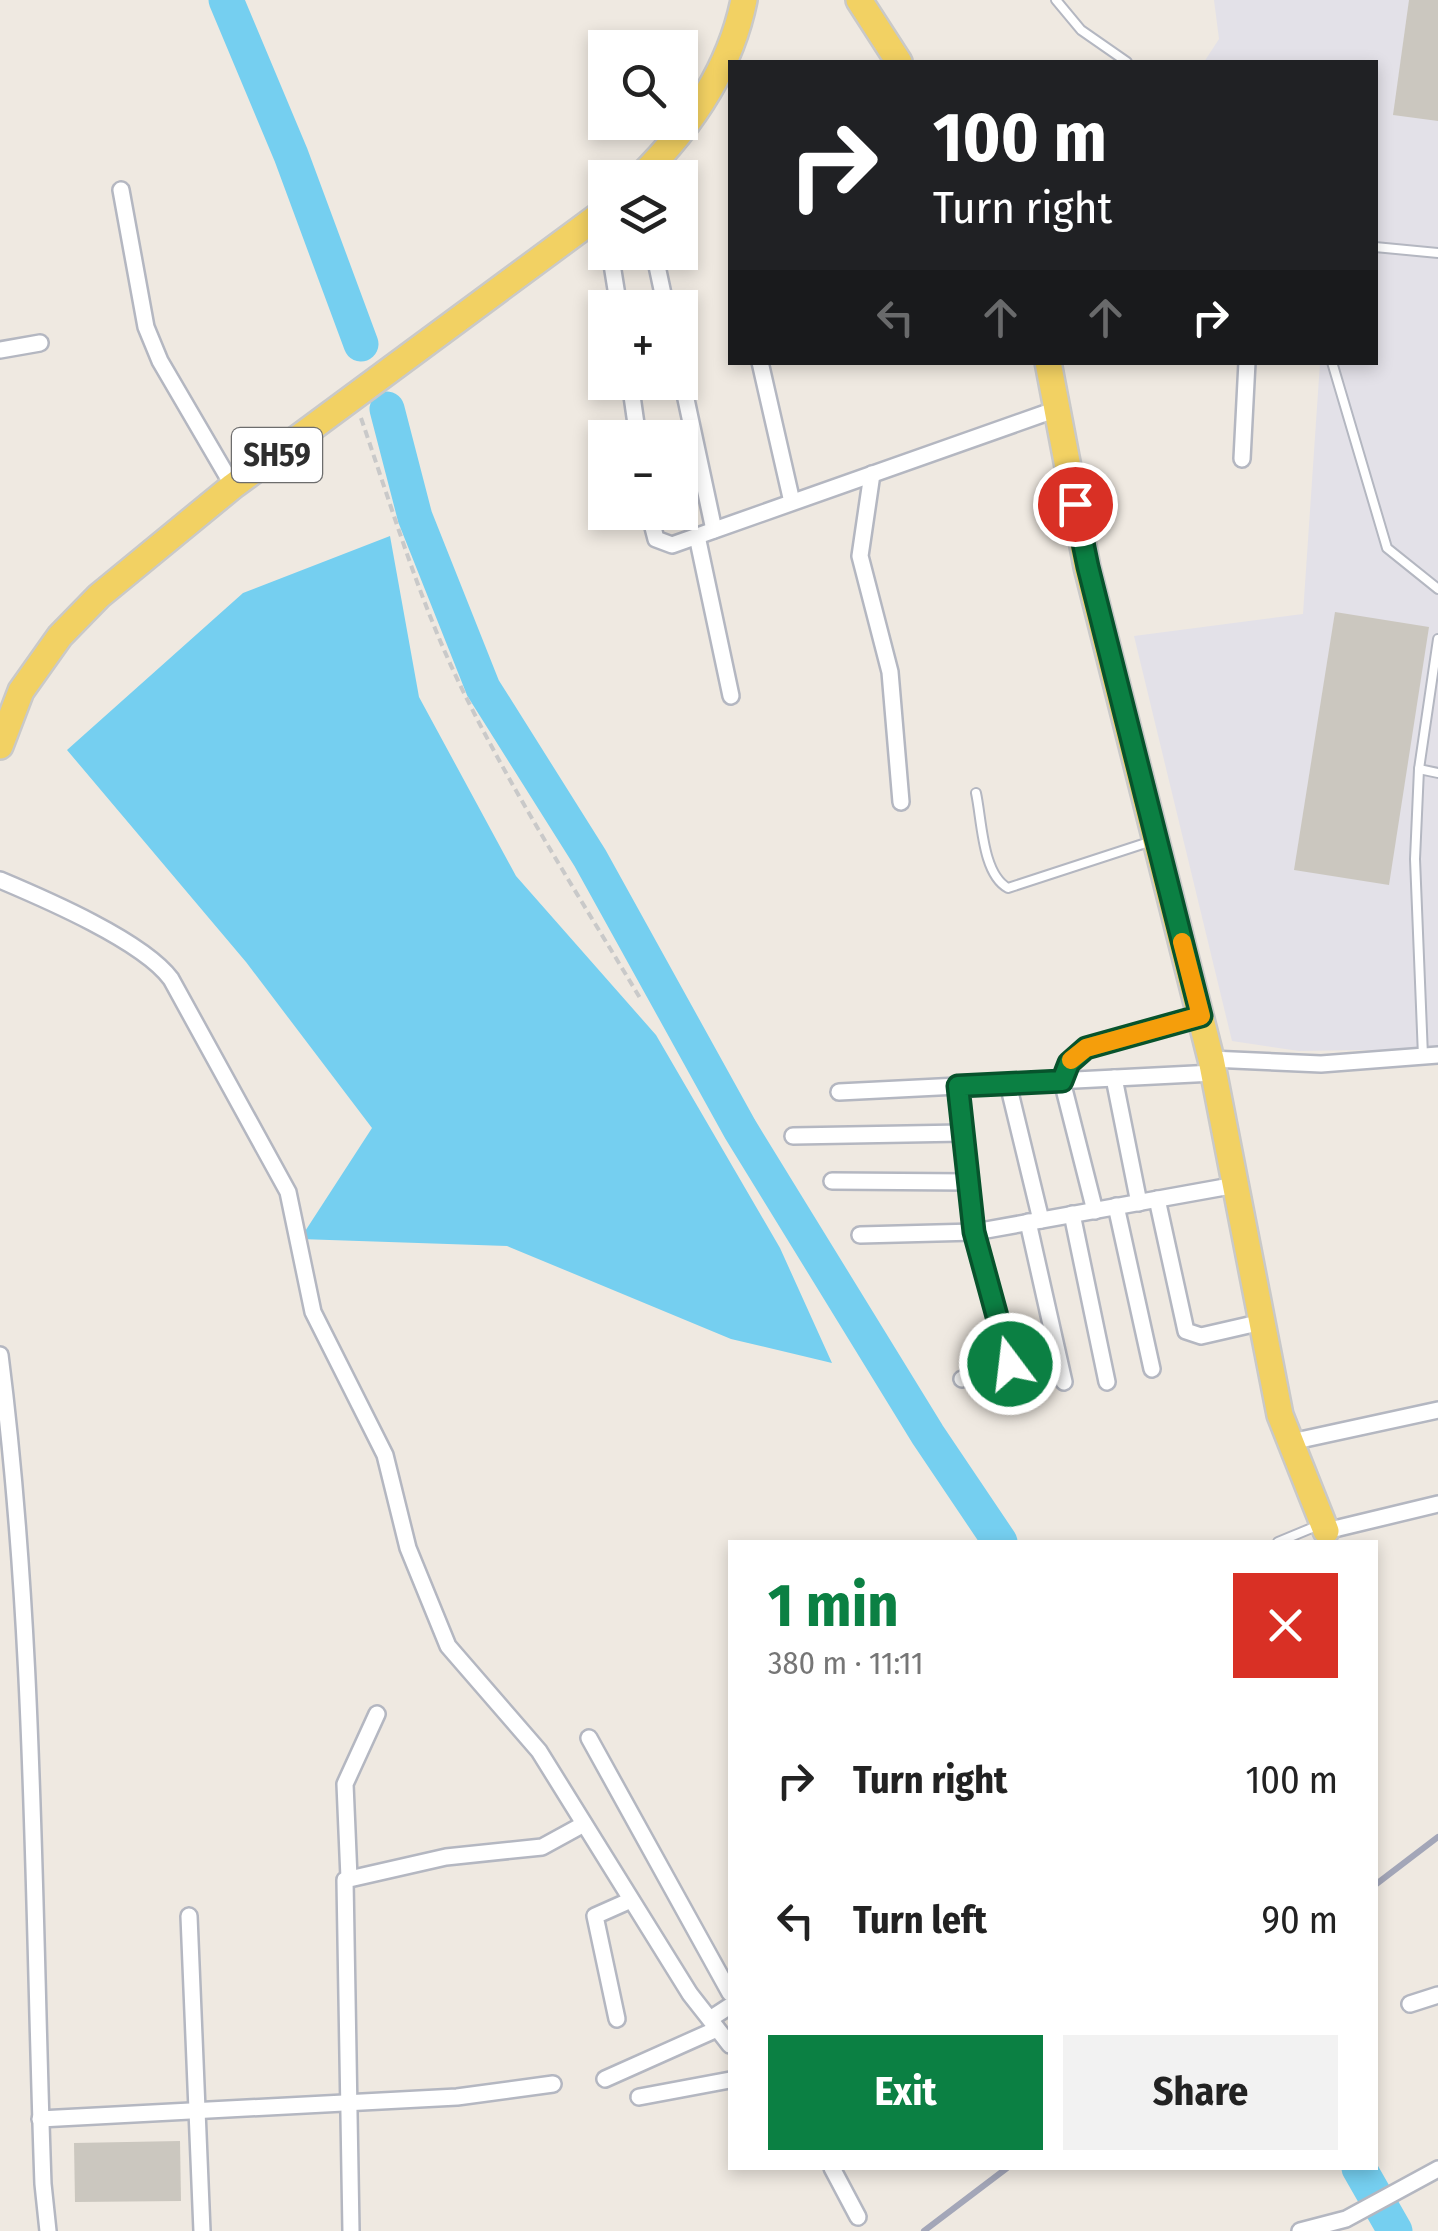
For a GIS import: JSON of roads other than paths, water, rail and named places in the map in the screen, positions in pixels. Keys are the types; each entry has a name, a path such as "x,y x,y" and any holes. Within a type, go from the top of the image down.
{"main road":[{"path":"654,160 714,86 737,32 744,0"},
{"path":"859,0 898,60"},
{"name":"SH59","path":"0,746 21,691 60,636 99,596 233,486 588,225"},
{"path":"1049,365 1088,567 1213,1066 1280,1415 1325,1527"}],"street":[{"path":"121,190 146,327 160,361 233,486"},
{"path":"0,350 40,343"},
{"path":"761,365 792,502"},
{"path":"1242,459 1247,365"},
{"path":"686,400 714,530"},
{"path":"651,530 664,544 697,536 1057,408"},
{"path":"872,474 860,556 890,672 901,802"},
{"path":"697,536 731,696"},
{"path":"0,880 48,901 150,957 171,979 292,1202 313,1312 385,1455 408,1548 443,1635 454,1653 539,1751 631,1900 728,2042"},
{"path":"1094,1210 1062,1081 1069,1063 1086,1048 1201,1016"},
{"path":"839,1092 1114,1078 1213,1066 1321,1064 1430,1055"},
{"path":"1114,1078 1139,1202"},
{"path":"1008,1084 1064,1382"},
{"path":"958,1086 974,1232 1010,1364 1002,1371 962,1379"},
{"path":"793,1136 964,1133"},
{"path":"832,1182 969,1182"},
{"path":"860,1235 974,1232 1236,1185"},
{"path":"1157,1199 1186,1331 1201,1336 1262,1322"},
{"path":"1116,1206 1152,1368"},
{"path":"1072,1214 1106,1382"},
{"path":"0,1355 16,1485 30,1760 40,2119 48,2231"},
{"path":"1291,1442 1438,1410"},
{"path":"1325,1527 1438,1504"},
{"path":"351,2231 345,1784 376,1714"},
{"path":"589,1738 728,1989"},
{"path":"349,1878 446,1857 542,1847 584,1824"},
{"path":"617,2019 595,1916 631,1900"},
{"path":"188,1916 202,2231"},
{"path":"1410,2004 1438,1995"},
{"path":"604,2079 714,2024 728,2008"},
{"path":"640,2097 728,2080"},
{"path":"40,2119 457,2097 554,2084"},
{"path":"1300,2231 1346,2219 1415,2178 1438,2169"},
{"path":"833,2170 858,2217"}],"lane":[{"path":"1056,0 1082,30 1125,60"},
{"path":"1378,247 1438,253"},
{"path":"1333,365 1386,548 1438,590"},
{"path":"1420,576 1438,577"},
{"path":"1430,1055 1415,873 1419,769 1438,639"},
{"path":"1419,769 1438,773"},
{"path":"976,794 991,868 998,882 1008,888 1156,840"},
{"path":"1284,1540 1325,1527"}],"water":[{"path":"390,536 419,697 516,876 656,1035 780,1248 832,1363 731,1339 507,1246 300,1239 372,1128 246,962 67,750 243,593"}],"waterway":[{"path":"226,0 291,155 361,344"},
{"path":"387,409 415,517 483,688 590,858 740,1129 928,1435 999,1540"},
{"path":"1360,2170 1395,2231"}],"railway":[{"path":"1378,1883 1438,1837"},
{"path":"924,2231 1004,2170"}]}
